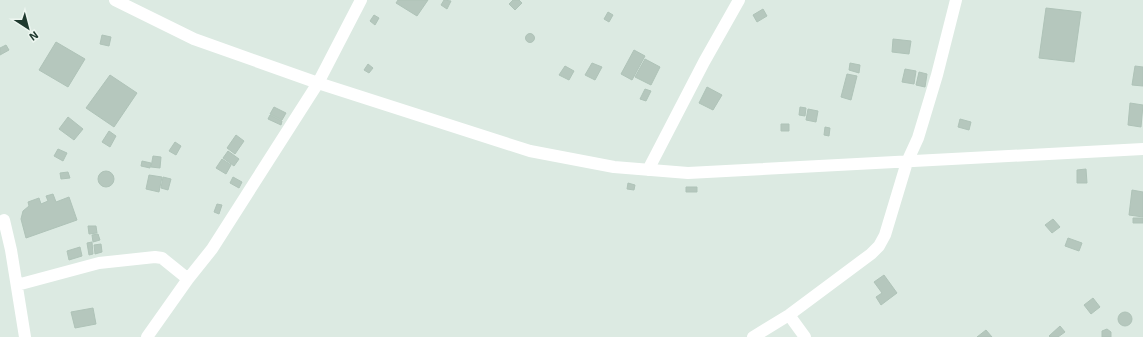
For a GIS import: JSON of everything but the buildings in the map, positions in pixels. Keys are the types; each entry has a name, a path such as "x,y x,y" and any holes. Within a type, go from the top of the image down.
{"street":[{"path":"115,0 194,39 318,82 530,152 614,167 688,173 1143,149"},
{"path":"147,337 188,279 212,249 318,82 361,0"},
{"path":"648,170 704,62 740,0"},
{"path":"753,337 789,314 871,254 879,246 885,235 906,162 918,138 937,75 956,0"},
{"path":"4,220 11,250 25,337"},
{"path":"17,286 99,263 155,256 162,258 188,279"},
{"path":"789,314 805,337"}]}
